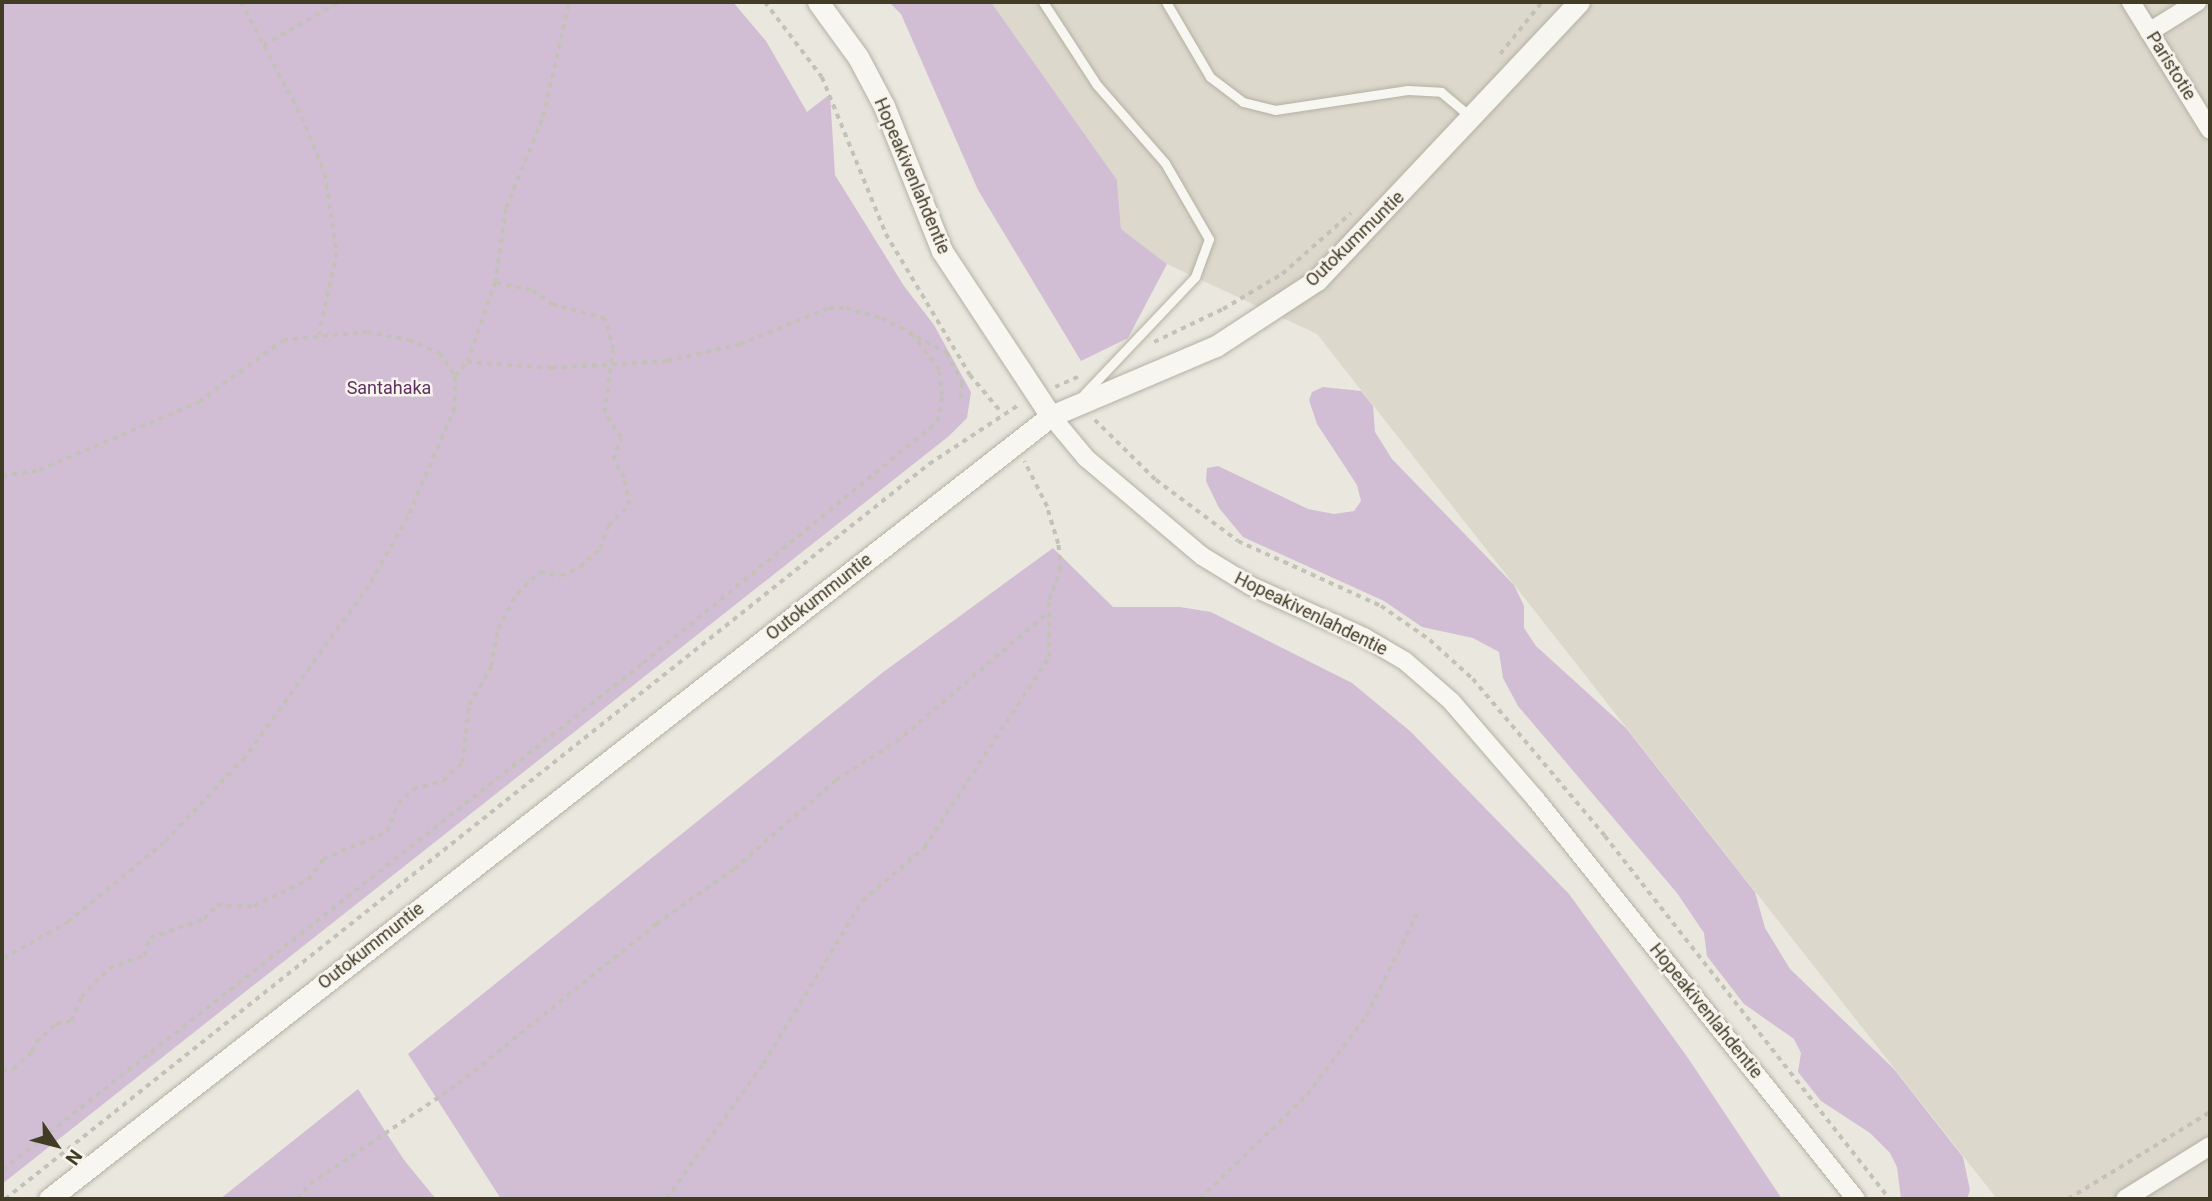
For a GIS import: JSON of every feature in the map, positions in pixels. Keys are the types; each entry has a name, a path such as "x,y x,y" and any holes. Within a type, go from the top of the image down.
{"street":[{"name":"Hopeakivenlahdentie","path":"818,2 858,57 884,106 942,251 1037,396 1086,458 1202,556 1251,586 1364,637 1405,662 1451,701 1534,797 1856,1199"},
{"name":"Outokummuntie","path":"50,1199 1051,416 1077,402 1216,346 1271,314 1317,280 1579,2"},
{"name":"Paristotie","path":"2132,2 2210,130"},
{"path":"2149,32 2197,2"},
{"path":"2124,1199 2210,1146"}],"lane":[{"path":"1043,2 1097,85 1165,163 1209,239 1195,277 1125,355 1077,402"},
{"path":"1166,2 1210,77 1243,102 1275,110 1408,90 1441,92 1472,118"}],"path":[{"path":"241,2 302,117 326,174 337,253 319,335"},
{"path":"263,45 340,2"},
{"path":"455,376 467,362 495,283 506,208 543,117 569,2"},
{"path":"765,2 822,77 886,234 970,375 1002,413"},
{"path":"1496,59 1542,2"},
{"path":"1125,355 1223,309 1282,274 1359,206"},
{"path":"2,1070 13,1069 56,1024 71,1021 81,997 109,968 144,956 150,939 204,919 217,905 254,906 308,880 323,859 387,832 398,804 413,789 443,781 461,763 469,705 491,667 498,629 517,594 540,572 561,576 580,567 600,549 608,526 629,505 624,478 613,460 621,438 604,413 613,350 605,319 552,306 531,290 495,283"},
{"path":"467,362 611,366 667,360 740,344 829,308 862,312 910,332 947,353 962,383 961,402"},
{"path":"2,476 39,470 199,402 283,340 367,332 409,340 440,353 455,376 455,408 408,517 369,586 253,747 164,843 69,922 2,960"},
{"path":"2,1170 643,663 937,422 942,396 939,370 910,332"},
{"path":"5,1199 929,464 1002,413 1089,372"},
{"path":"666,1199 763,1064 862,901 925,848 1049,657 1049,612 1060,570 1058,544 1018,442"},
{"path":"297,1199 310,1184 458,1084 656,924 734,869 836,780 896,742 1049,612"},
{"path":"1200,1199 1307,1095 1366,1016 1418,914"},
{"path":"2068,1199 2210,1111"}],"shaded area":[{"path":"991,2 2210,2 2210,1199 1997,1199 1317,334 1167,264 1121,229 1117,180"}],"green space":[{"name":"Santahaka","path":"2,2 733,2 766,41 807,112 830,94 835,175 904,286 934,325 971,392 967,418 949,436 2,1184"},
{"path":"889,2 991,2 1117,180 1121,229 1167,264 1128,338 1081,361 978,190 901,14"},
{"path":"1323,387 1361,391 1373,406 1375,432 1392,459 1514,585 1524,606 1524,628 1536,646 1626,728 1755,892 1765,928 1790,969 1894,1069 1963,1157 1970,1190 1967,1199 1901,1199 1897,1167 1890,1153 1870,1133 1821,1101 1798,1072 1801,1053 1794,1039 1744,1004 1707,956 1704,933 1677,893 1518,706 1503,678 1499,652 1473,638 1422,627 1384,601 1243,537 1219,508 1206,481 1207,468 1218,466 1308,509 1334,514 1354,511 1361,501 1357,485 1317,424 1309,400 1312,392"},
{"path":"1053,548 1113,607 1180,607 1211,612 1352,683 1410,731 1569,894 1688,1058 1782,1199 501,1199 408,1054 882,673"},
{"path":"358,1089 404,1160 436,1199 220,1199"}]}
